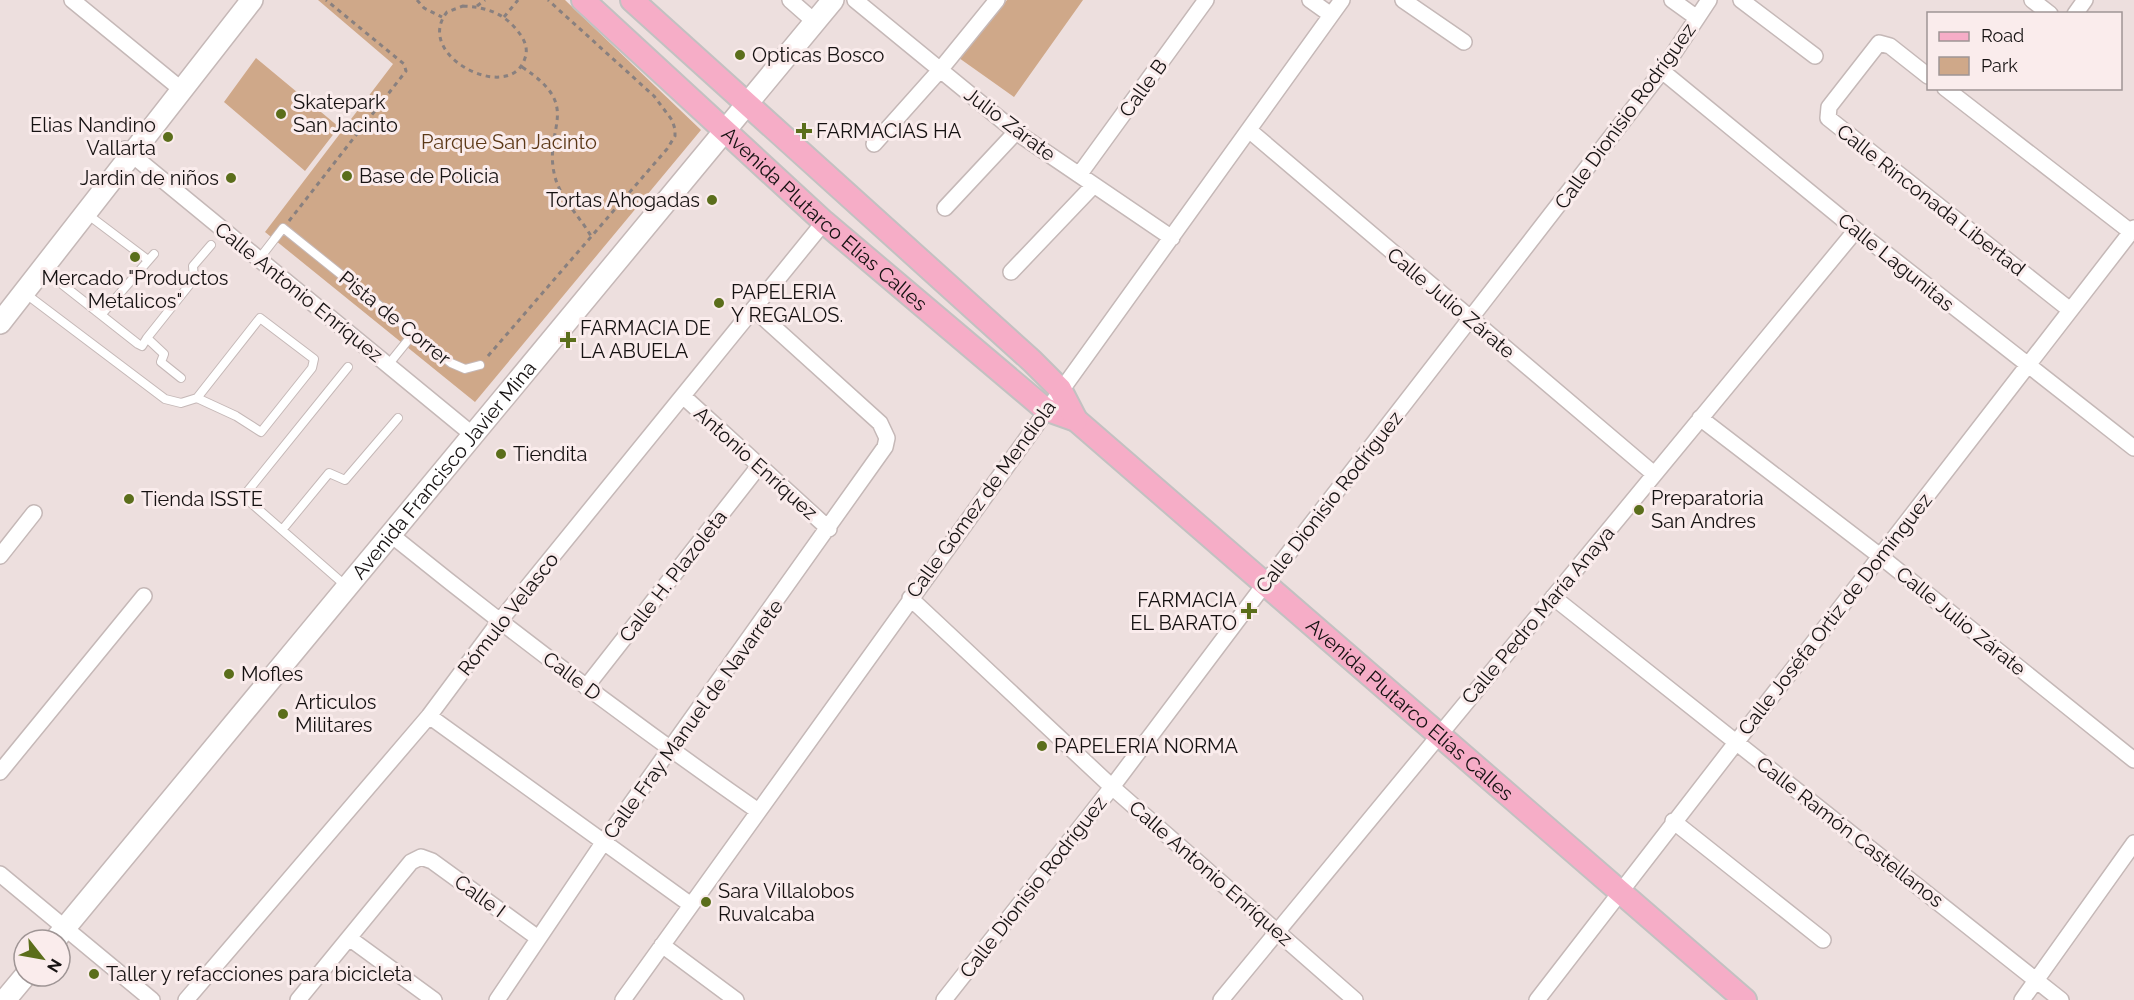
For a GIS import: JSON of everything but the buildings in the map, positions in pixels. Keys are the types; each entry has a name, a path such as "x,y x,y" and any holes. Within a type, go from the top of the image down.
{"main road":[{"name":"Avenida Plutarco Elías Calles","path":"583,0 824,222 1046,409 1076,420 1745,1000"},
{"name":"Avenida Plutarco Elías Calles","path":"632,0 1060,389 1076,420"},
{"name":"Avenida Francisco Javier Mina","path":"65,928 833,0"},
{"path":"0,323 39,266 128,152 182,90 245,3"},
{"path":"5,1000 15,988"}],"street":[{"path":"72,0 182,90"},
{"path":"790,0 815,22"},
{"name":"Julio Zárate","path":"855,0 1016,132 1172,237"},
{"path":"874,144 940,70 997,0"},
{"name":"Calle B","path":"1079,176 1206,0"},
{"path":"1310,0 1332,15"},
{"name":"Calle Gómez de Mendiola","path":"623,1000 1060,389 1250,130 1342,0"},
{"path":"1404,0 1464,42"},
{"path":"1672,0 1698,18"},
{"name":"Calle Dionisio Rodríguez","path":"944,1000 1112,787 1264,585 1471,321 1662,71 1709,0"},
{"path":"1741,0 1815,56"},
{"path":"2032,0 2047,12"},
{"name":"Calle Rinconada Libertad","path":"1927,74 1890,46 1879,43 1829,107 1828,118 2070,310"},
{"name":"Calle Lagunitas","path":"1662,71 1856,230 2134,448"},
{"path":"1948,90 2132,230"},
{"name":"Calle Julio Zárate","path":"1250,130 1471,321 1654,474"},
{"path":"945,208 1016,132"},
{"name":"Calle Antonio Enríquez","path":"128,152 473,435"},
{"path":"1011,272 1094,186"},
{"name":"Rómulo Velasco","path":"186,1000 429,716 499,622 755,310 824,222"},
{"name":"Calle Pedro María Anaya","path":"1221,1000 1856,230"},
{"name":"Calle Joséfa Ortiz de Domínguez","path":"1537,1000 1673,821 1737,742 2132,230"},
{"name":"Calle Fray Manuel de Navarrete","path":"496,1000 603,843 881,455 887,438 880,423 755,310"},
{"name":"Antonio Enríquez","path":"684,397 829,529"},
{"name":"Calle Julio Zárate","path":"1700,418 1880,556 2134,760"},
{"name":"Calle H. Plazoleta","path":"586,687 759,466"},
{"path":"0,556 34,513"},
{"name":"Calle D","path":"390,534 499,622 671,750 758,811"},
{"path":"0,772 144,596"},
{"name":"Calle Ramón Castellanos","path":"1553,597 2061,1000"},
{"name":"Calle Antonio Enríquez","path":"910,598 1112,787 1355,1000"},
{"path":"429,716 691,904"},
{"path":"1673,821 1823,940"},
{"path":"2022,1000 2134,843"},
{"name":"Calle I","path":"349,938 411,862 421,857 432,861 538,938"},
{"path":"0,874 54,928"},
{"path":"298,1000 349,938 434,1000"},
{"path":"72,943 152,1000"},
{"path":"662,945 736,1000"}],"lane":[{"path":"82,211 151,257 102,314"},
{"path":"259,259 284,228"},
{"name":"Pista de Correr","path":"284,228 412,334 457,368 472,369 480,365"},
{"path":"39,266 140,346 194,279 193,266 211,245"},
{"path":"21,290 165,399 181,404 197,398 260,318 312,356 315,363 261,432 236,416 197,398"},
{"path":"388,365 412,334"},
{"path":"147,338 164,354 162,362 181,378"},
{"path":"347,587 249,502 247,492 348,367"},
{"path":"282,530 328,473 345,480 398,418"}],"path":[{"path":"284,228 406,71 404,64 326,0"},
{"path":"417,0 424,8 443,17"},
{"path":"474,7 485,0"},
{"path":"504,17 518,0"},
{"name":"Pista de Correr","path":"480,365 667,149 672,142 675,129 672,120 654,96 548,0"},
{"path":"474,7 485,8 504,17 519,32 526,44 527,55 522,67 514,73 489,77 455,62 440,38 443,17 453,9 474,7"},
{"path":"522,67 539,78 550,91 557,109 559,124 551,160 555,180 563,198 575,210 591,236"}],"green space":[{"name":"Parque San Jacinto","path":"318,0 565,0 701,130 475,402 265,232 393,64"},
{"path":"1007,0 1083,0 1014,97 959,58"},
{"name":"Skatepark San Jacinto","path":"256,58 339,127 305,171 224,102"}],"place":[{"name":"Opticas Bosco","path":"740,55"},
{"name":"Skatepark San Jacinto","path":"281,114"},
{"name":"FARMACIAS HA","path":"804,131"},
{"name":"Elias Nandino Vallarta","path":"168,137"},
{"name":"Base de Policia","path":"347,176"},
{"name":"Jardin de niños","path":"231,178"},
{"name":"Tortas Ahogadas","path":"712,200"},
{"name":"Mercado \"Productos Metalicos\"","path":"135,257"},
{"name":"PAPELERIA Y REGALOS.","path":"719,303"},
{"name":"FARMACIA DE LA ABUELA","path":"568,340"},
{"name":"Tiendita","path":"501,454"},
{"name":"Tienda ISSTE","path":"129,499"},
{"name":"Preparatoria San Andres","path":"1639,510"},
{"name":"FARMACIA EL BARATO","path":"1249,611"},
{"name":"Mofles","path":"229,674"},
{"name":"Articulos Militares","path":"283,714"},
{"name":"PAPELERIA NORMA","path":"1042,746"},
{"name":"Sara Villalobos Ruvalcaba","path":"706,902"},
{"name":"Taller y refacciones para bicicleta","path":"94,974"}]}
